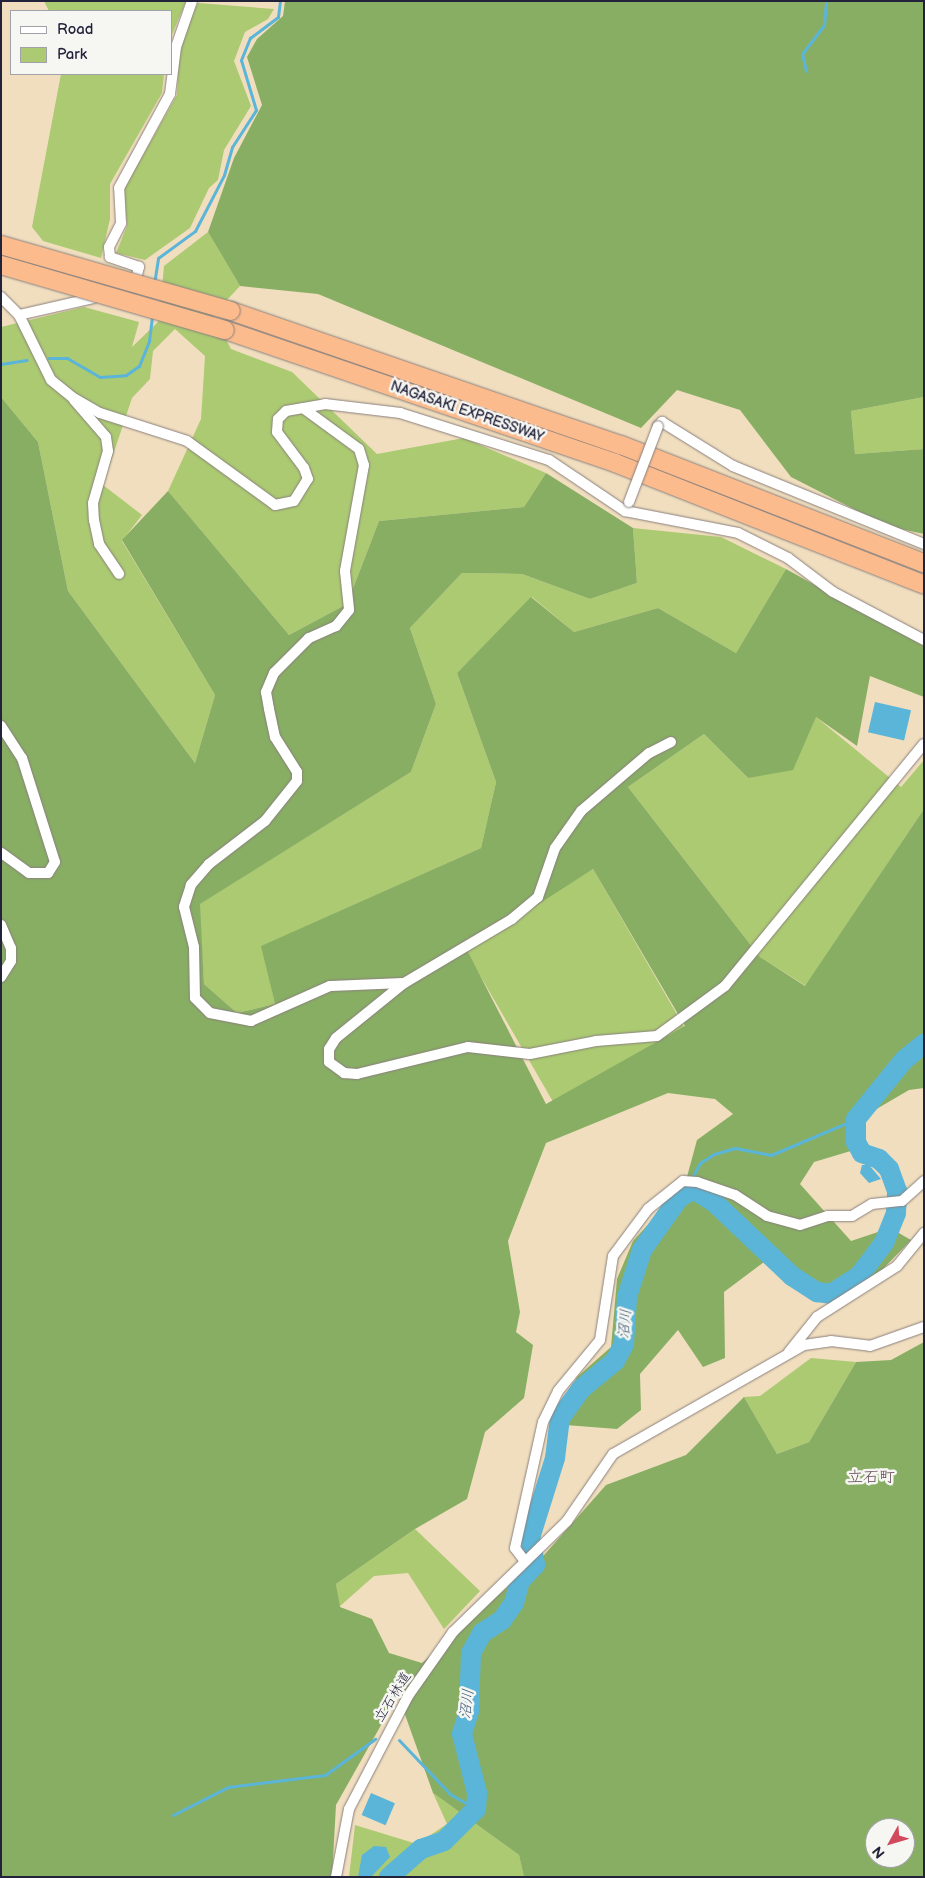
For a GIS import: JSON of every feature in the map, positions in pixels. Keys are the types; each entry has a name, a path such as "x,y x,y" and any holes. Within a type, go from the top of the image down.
{"highway":[{"name":"NAGASAKI EXPRESSWAY","path":"1,245 231,311 630,449 924,563"},
{"name":"NAGASAKI EXPRESSWAY","path":"1,265 225,330 615,463 924,584"}],"street":[{"path":"19,315 88,296 129,310 139,267 110,257 109,247 121,223 119,188 170,94 176,47 192,1"},
{"path":"1,297 19,315 46,373 72,397 106,437 108,451 93,502 94,520 99,544 119,574"},
{"path":"72,397 100,412 187,441 275,506 294,501 306,487 304,468 277,432 278,419 286,411 325,404 378,408 447,424 549,460 627,507 738,533 788,558 833,592 924,640"},
{"path":"303,408 359,448 364,465 345,571 349,610 336,626 309,638 285,658 266,692 275,737 298,772 297,781 265,821 209,864 191,885 184,907 194,947 195,998 210,1013 251,1021 330,986 404,983"},
{"path":"627,507 658,426 662,422 733,466 924,544"},
{"path":"1,726 22,758 55,862 48,873 29,873 1,853"},
{"path":"670,742 648,753 581,812 555,848 543,890 532,902 404,983 336,1038 327,1057 334,1068 356,1074 468,1046 530,1054 596,1041 657,1036 725,986 924,744"},
{"path":"1,924 11,948 11,961 1,977"},
{"path":"524,1560 515,1548 543,1422 558,1391 600,1340 613,1256 648,1209 683,1182 735,1195 767,1216 800,1225 828,1216 852,1216 872,1204 890,1204 902,1201 924,1181"},
{"path":"788,1353 817,1317 898,1266 924,1234"},
{"path":"788,1353 817,1342 878,1345 924,1326"},
{"name":"立石林道","path":"336,1877 349,1809 393,1721 453,1632 524,1560 567,1521 613,1454 788,1353"}],"green space":[{"path":"44,1 186,1 172,35 172,10 48,10"},
{"path":"285,1 924,1 924,397 851,411 855,454 924,449 924,534 887,526 791,477 740,410 677,390 641,428 318,294 240,286 208,232 234,158 262,105 247,57 257,39 283,16"},
{"path":"198,3 274,9 268,19 245,32 234,61 251,106 224,150 218,180 209,188 190,228 145,260 116,253 127,226 124,189 177,95 180,41"},
{"path":"61,75 164,75 162,93 110,184 110,219 101,258 43,241 32,227"},
{"path":"208,232 240,286 213,315 231,349 292,372 377,454 464,438 546,473 524,507 379,521 347,604 289,635 168,491 201,419 205,356 175,329 153,351 150,379 132,398 103,485 142,515 122,541 215,695 195,763 68,591 38,442 1,397 1,327 84,307 139,322 132,347 159,321 164,266"},
{"path":"1,397 38,442 68,591 195,763 215,695 122,540 168,491 289,635 347,604 379,521 524,507 546,473 633,528 637,583 590,599 522,574 462,573 410,628 436,704 411,772 200,904 204,984 237,1013 275,1004 261,946 481,848 496,782 457,673 531,597 574,632 658,608 736,653 786,569 924,646 924,697 870,676 857,746 816,717 793,770 748,778 704,734 628,787 760,957 805,986 924,809 924,1088 909,1090 868,1114 854,1150 814,1162 800,1184 851,1241 890,1228 911,1240 877,1275 839,1299 776,1253 724,1292 725,1358 703,1367 678,1330 640,1374 641,1410 617,1429 553,1424 577,1377 611,1347 617,1279 633,1241 685,1184 697,1140 733,1114 715,1099 668,1093 546,1143 508,1241 520,1312 516,1332 533,1345 524,1398 485,1432 467,1499 415,1529 336,1584 340,1607 372,1619 389,1653 422,1663 545,1554 606,1485 686,1455 744,1397 777,1454 809,1442 856,1362 891,1360 924,1342 924,1877 524,1877 519,1855 433,1793 398,1695 336,1805 332,1877 1,1877","holes":["593,869 685,1026 546,1104 467,950"]},
{"path":"924,397 924,449 855,454 851,411"},
{"path":"633,528 721,537 786,569 736,653 658,608 574,632 532,597 457,673 496,782 481,848 262,946 275,1004 237,1013 204,984 199,904 411,772 436,704 410,628 462,573 522,574 590,599 637,583"},
{"path":"816,717 901,787 924,760 924,809 806,986 760,957 628,787 704,734 748,778"},
{"path":"593,869 684,1027 554,1103 462,944"},
{"path":"811,1358 856,1362 809,1442 777,1454 744,1397 760,1396"},
{"path":"415,1529 480,1591 444,1629 408,1573 374,1576 339,1607 336,1584"},
{"path":"433,1793 519,1855 524,1877 349,1877 355,1825 417,1844 447,1824"}],"water":[{"path":"875,702 911,710 904,741 868,732"},
{"path":"862,1165 869,1165 881,1179 869,1183 860,1173"},
{"path":"371,1793 395,1803 386,1825 362,1815"},
{"path":"374,1846 386,1847 390,1857 371,1877 358,1877 362,1855"}],"waterway":[{"path":"154,284 158,258 195,231 224,175 232,147 256,110 241,60 250,38 278,17 280,1"},
{"path":"806,71 802,54 824,25 826,1"},
{"path":"49,358 67,358 100,377 126,375 139,366 149,341 152,315"},
{"path":"1,364 27,360"},
{"name":"沼川","path":"389,1877 421,1849 444,1841 476,1809 477,1793 462,1734 469,1711 471,1653 482,1633 502,1620 514,1603 520,1581 535,1565 530,1538 555,1458 560,1418 581,1389 615,1361 624,1344 627,1297 642,1250 679,1198 693,1189 715,1203 792,1276 817,1292 831,1294 859,1276 884,1243 896,1213 897,1191 889,1169 879,1159 862,1153 856,1142 856,1119 904,1060 924,1044"},
{"path":"693,1176 700,1163 714,1154 735,1148 771,1155 856,1119"},
{"path":"173,1815 228,1787 325,1775 375,1739"},
{"path":"399,1740 450,1794 476,1809"}],"district":[{"name":"立石町","path":"871,1478"}]}
